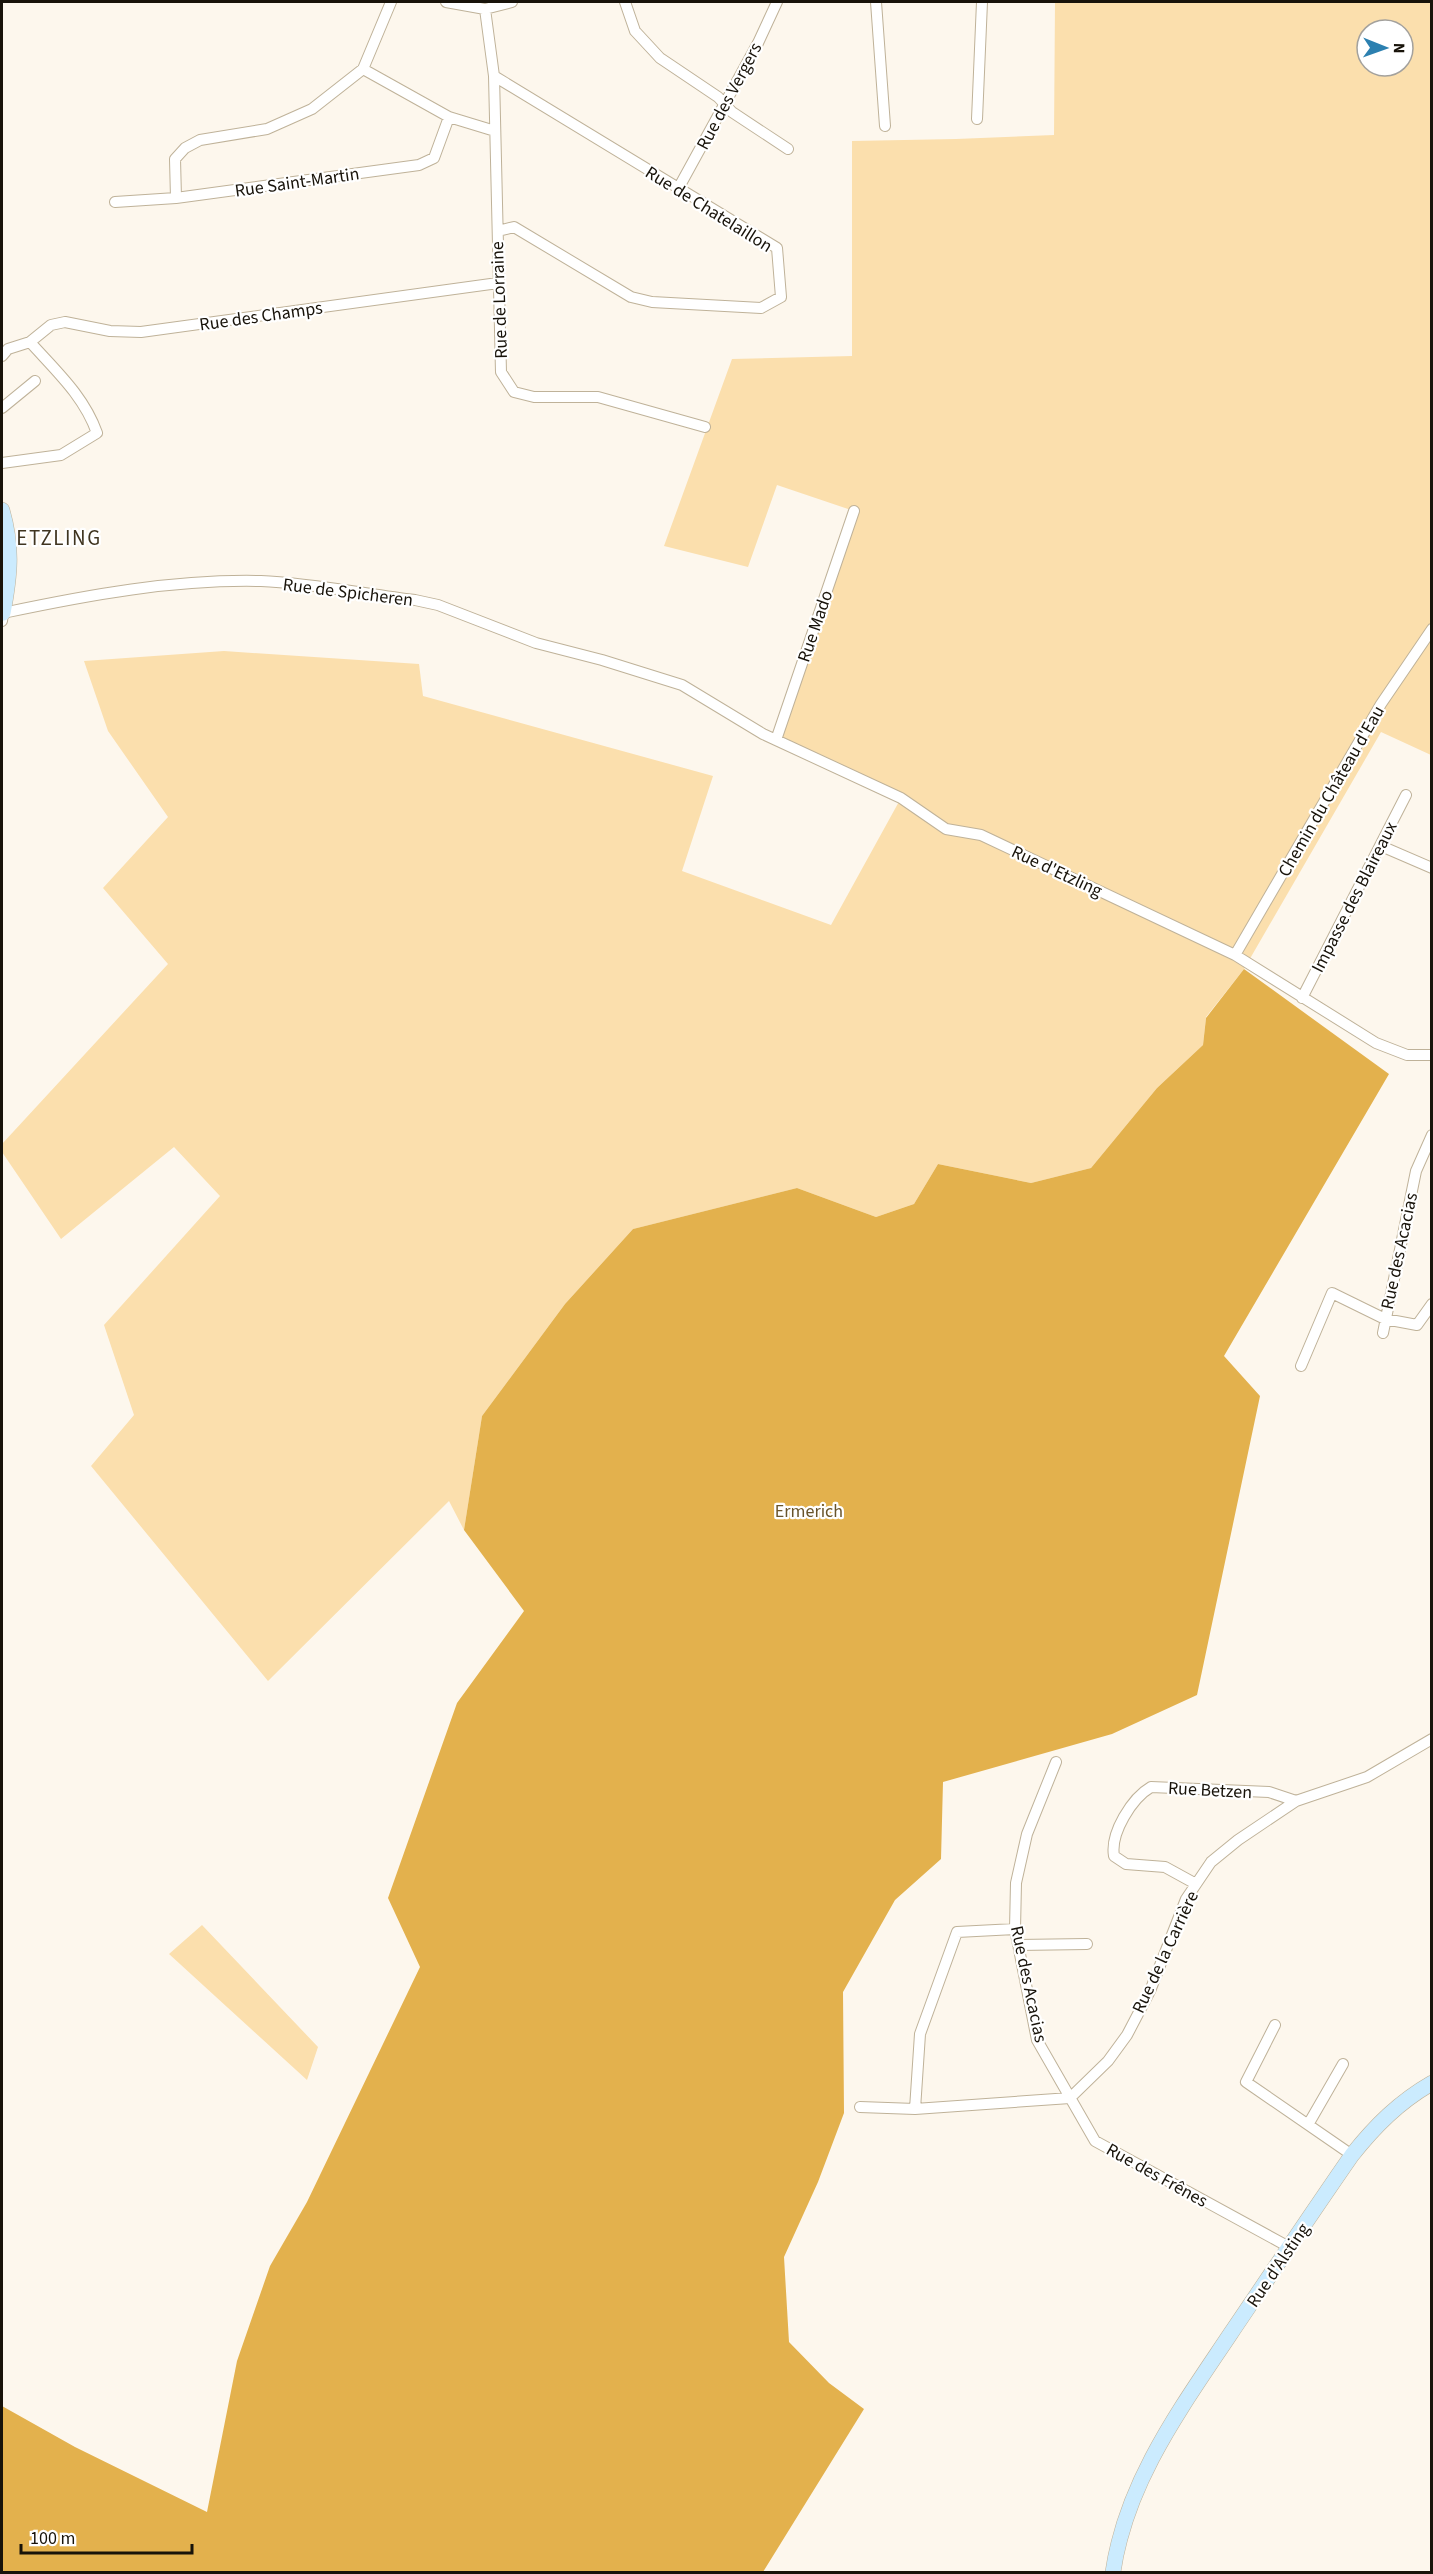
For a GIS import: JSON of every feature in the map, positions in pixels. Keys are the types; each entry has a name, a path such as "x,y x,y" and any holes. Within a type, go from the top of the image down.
{"main road":[{"path":"2,510 9,535 10,574 2,617"},
{"name":"Rue d'Alsting","path":"1113,2572 1127,2513 1147,2466 1191,2393 1352,2155 1390,2113 1431,2083"}],"street":[{"path":"176,198 175,159 185,148 200,140 267,129 312,109 363,69 391,2"},
{"path":"446,2 485,9 512,2"},
{"path":"625,2 635,31 660,58 718,97 732,112 788,149"},
{"name":"Rue des Vergers","path":"678,189 758,43 777,2"},
{"path":"876,2 885,126"},
{"path":"977,119 982,2"},
{"name":"Rue de Lorraine","path":"485,9 494,76 501,372 514,392 534,398 598,397 705,427"},
{"path":"363,69 449,117 495,131"},
{"name":"Rue de Chatelaillon","path":"494,76 777,248 781,297 762,308 652,302 631,297 514,227 498,231"},
{"name":"Rue Saint-Martin","path":"115,202 176,198 419,165 434,158 449,117"},
{"name":"Rue des Champs","path":"2,356 8,349 30,342 51,325 65,322 110,331 141,332 498,283"},
{"path":"2,463 61,455 97,433 90,413 72,388 30,342"},
{"path":"2,408 35,381"},
{"name":"Rue Mado","path":"776,740 854,511"},
{"name":"Rue de Spicheren","path":"2,617 67,600 204,581 264,581 416,600 438,605 536,643 602,660 682,685"},
{"name":"Chemin du Château d'Eau","path":"1235,956 1376,712 1431,629"},
{"name":"Rue d'Etzling","path":"682,685 776,740 901,798 946,829 981,835 1235,956 1376,1043 1407,1055 1431,1055"},
{"name":"Impasse des Blaireaux","path":"1302,998 1406,795"},
{"path":"1381,846 1431,868"},
{"name":"Rue des Acacias","path":"1383,1333 1416,1171 1431,1136"},
{"path":"1301,1366 1332,1293 1385,1319 1417,1325 1431,1304"},
{"name":"Rue de la Carrière","path":"1070,2098 1108,2061 1126,2035 1150,1991 1186,1899 1211,1862 1238,1840 1296,1801 1367,1777 1431,1739"},
{"name":"Rue des Acacias","path":"1056,1762 1027,1834 1016,1883 1015,1929 1036,2040 1070,2098"},
{"name":"Rue Betzen","path":"1196,1884 1165,1867 1126,1864 1114,1856 1112,1847 1130,1806 1142,1792 1151,1787 1269,1792 1296,1801"},
{"path":"915,2109 920,2034 957,1932 1015,1929"},
{"path":"1018,1945 1087,1944"},
{"path":"1275,2025 1246,2082 1309,2123 1352,2155"},
{"path":"1309,2123 1343,2064"},
{"path":"860,2107 915,2109 1070,2098"},
{"name":"Rue des Frênes","path":"1070,2098 1095,2140 1289,2247"}],"shaded area":[{"path":"1055,2 1431,2 1431,755 1381,732 1244,969 1206,1017 1203,1045 1157,1088 1091,1168 1031,1183 938,1164 914,1204 876,1217 797,1188 633,1229 565,1304 482,1416 464,1530 449,1501 268,1681 91,1466 134,1415 104,1325 220,1196 174,1147 61,1239 2,1152 2,1144 168,964 103,888 168,817 108,731 84,661 224,651 419,664 423,696 713,776 682,871 831,925 901,798 776,740 854,511 777,485 748,567 664,546 732,359 852,356 852,141 1054,135"},
{"path":"202,1925 318,2047 307,2080 169,1954"}],"green space":[{"name":"Ermerich","path":"1244,969 1389,1074 1224,1356 1260,1396 1197,1695 1112,1734 943,1782 941,1859 895,1900 843,1992 844,2113 818,2182 784,2257 789,2342 829,2383 864,2409 763,2572 2,2572 2,2406 75,2447 207,2512 237,2361 270,2266 307,2202 420,1967 388,1898 457,1703 524,1611 464,1530 482,1416 565,1304 633,1229 797,1188 876,1217 914,1204 938,1164 1031,1183 1091,1168 1157,1088 1203,1045 1206,1018"}],"district":[{"name":"ETZLING","path":"59,538"}]}
